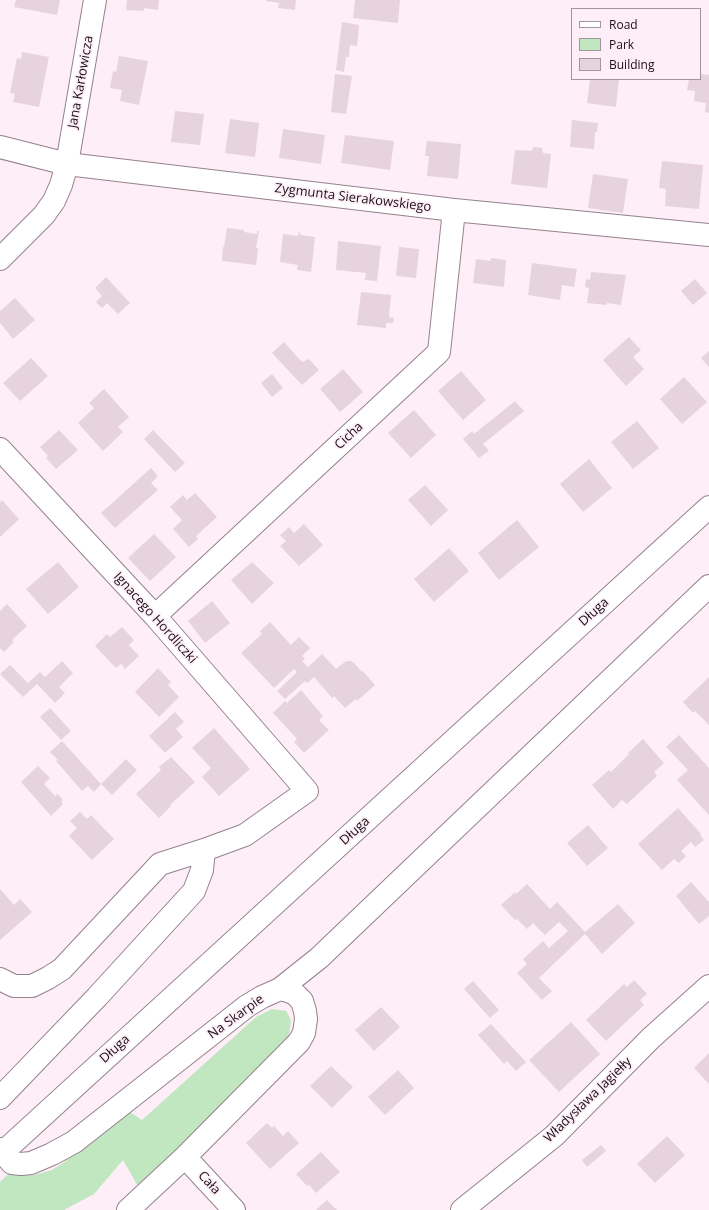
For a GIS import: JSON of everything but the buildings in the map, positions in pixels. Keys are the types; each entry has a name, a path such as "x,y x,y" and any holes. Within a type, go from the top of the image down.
{"street":[{"name":"Jana Karłowicza","path":"0,260 44,215 54,202 61,185 67,164 95,0"},
{"name":"Zygmunta Sierakowskiego","path":"0,147 67,164 454,210 709,235"},
{"name":"Cicha","path":"155,616 439,352 454,210"},
{"name":"Ignacego Hordliczki","path":"0,449 155,616 307,791 245,835 204,850"},
{"name":"Długa","path":"1,1152 709,507"},
{"path":"280,989 319,958 709,586"},
{"path":"0,979 14,986 32,986 48,978 62,969 160,864 204,850 202,870 194,891 97,997 0,1098"},
{"name":"Władysława Jagiełły","path":"462,1210 554,1136 651,1038 709,986"},
{"name":"Na Skarpie","path":"1,1152 12,1163 21,1164 31,1163 52,1154 74,1142 247,1006 280,989 296,994 302,1002 306,1019 304,1033 300,1042 185,1157 128,1210"},
{"name":"Cała","path":"185,1157 234,1210"}],"green space":[{"path":"272,1009 286,1011 291,1020 289,1036 139,1188 123,1160 94,1194 64,1210 0,1210 0,1182 9,1173 35,1175 52,1170 130,1112 142,1120 256,1017"}]}
